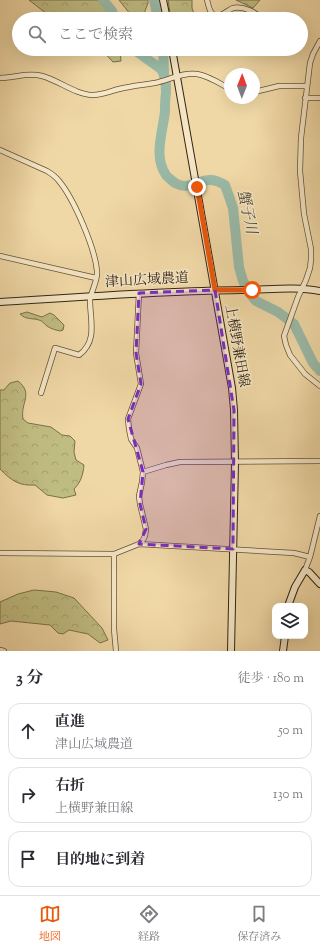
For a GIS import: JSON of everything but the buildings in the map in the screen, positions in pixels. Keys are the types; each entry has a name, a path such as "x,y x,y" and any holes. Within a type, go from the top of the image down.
{"main road":[{"path":"163,0 165,12"},
{"name":"上横野兼田線","path":"173,56 233,396 235,417 235,463 231,651"},
{"name":"津山広域農道","path":"0,302 139,293 215,290 301,289 320,291"},
{"path":"289,603 295,587 305,570 309,572 320,584"},
{"path":"283,651 285,639"}],"street":[{"path":"207,0 211,12"},
{"path":"226,12 236,8 250,12"},
{"path":"320,40 312,59 305,98 300,171 304,214 311,249 310,268 284,336 290,355 305,374 320,386"},
{"path":"0,78 12,77 21,74 38,75 51,78 83,93 93,95 195,74 209,77 224,86"},
{"path":"260,91 279,86 307,86"},
{"path":"305,98 320,98"},
{"path":"0,150 47,171 60,182 79,217 92,250 97,272 91,296 92,334 87,347 79,355 55,348 41,393"},
{"path":"0,256 96,278"},
{"path":"139,293 136,353 141,384 128,419 129,430 137,448 143,472 140,504 146,530 145,536 139,544"},
{"path":"143,472 180,462 235,463 320,461"},
{"path":"305,570 320,516"},
{"path":"0,553 114,554 139,544 294,553 310,556"},
{"path":"114,554 114,629 116,651"},
{"path":"0,650 9,651"}],"highlighted area":[{"path":"215,290 234,410 233,549 139,544 146,529 140,504 143,472 128,419 141,384 136,353 139,293"}],"green space":[{"path":"29,0 99,0 107,12 44,12"},
{"path":"119,0 148,0 145,12 128,12"},
{"path":"168,0 192,0 193,12 170,12"},
{"path":"236,0 260,0 253,8"},
{"path":"107,56 121,56 121,61 113,62"},
{"path":"27,312 42,317 50,313 54,315 64,325 63,330 60,331 52,329 40,320 27,318 20,314"},
{"path":"18,381 23,386 26,395 23,408 23,419 28,423 51,427 62,435 70,436 75,441 74,452 76,460 84,465 81,478 74,489 76,495 63,498 47,495 35,485 24,485 16,482 0,469 0,390 4,390 10,383"},
{"path":"34,590 56,592 74,598 102,628 108,640 100,643 88,634 69,630 63,634 58,633 50,625 11,621 0,624 0,602 18,594"}],"waterway":[{"name":"蟹子川","path":"103,0 112,12"},
{"path":"154,0 157,12"},
{"name":"蟹子川","path":"143,56 161,69 165,78 165,111 159,152 162,168 168,177 180,185 189,186 205,180 214,180 225,185 233,208 239,267 243,281 256,301 278,312 294,324 313,363 320,371"},
{"path":"163,56 164,73"}],"route":[{"path":"197,187 215,290 252,290"}]}
